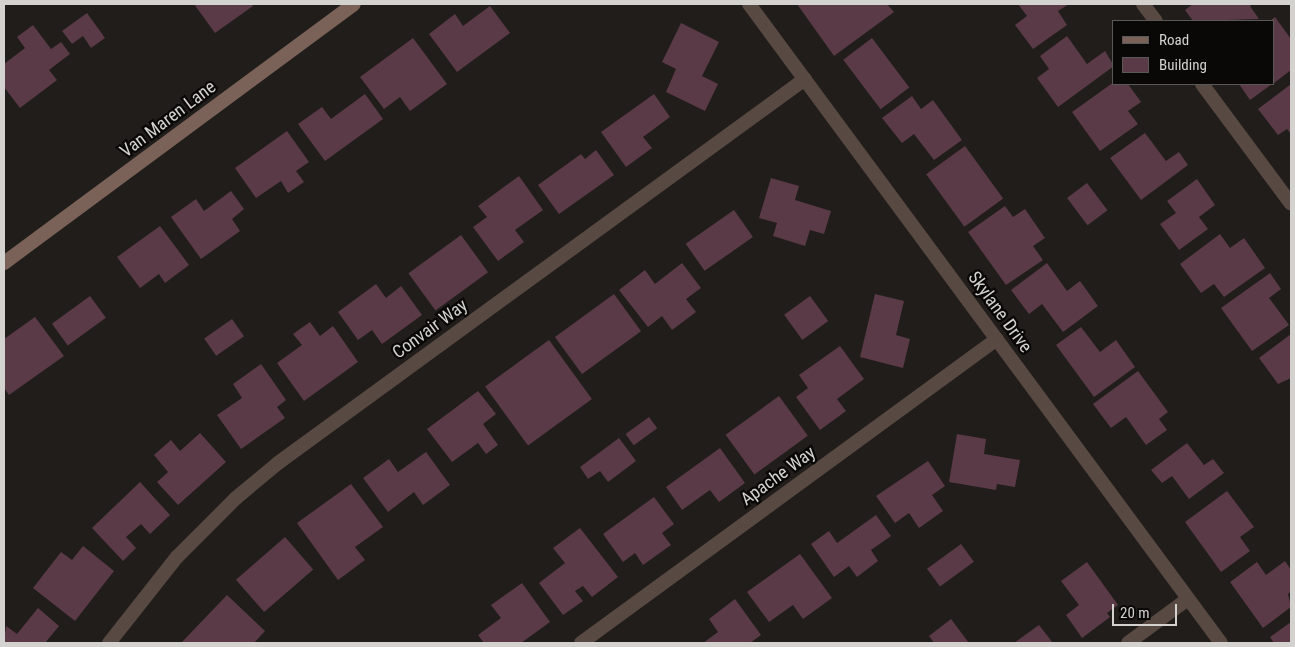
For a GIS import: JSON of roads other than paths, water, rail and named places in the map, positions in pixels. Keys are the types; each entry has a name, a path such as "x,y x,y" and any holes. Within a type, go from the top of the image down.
{"main road":[{"name":"Van Maren Lane","path":"4,264 352,4"}],"street":[{"name":"Skylane Drive","path":"749,4 1221,643"},
{"path":"1143,4 1155,20"},
{"name":"Convair Way","path":"109,643 176,557 236,498 278,463 805,79"},
{"path":"1203,85 1291,204"},
{"name":"Apache Way","path":"581,643 997,340"},
{"path":"1128,643 1188,599"}]}
